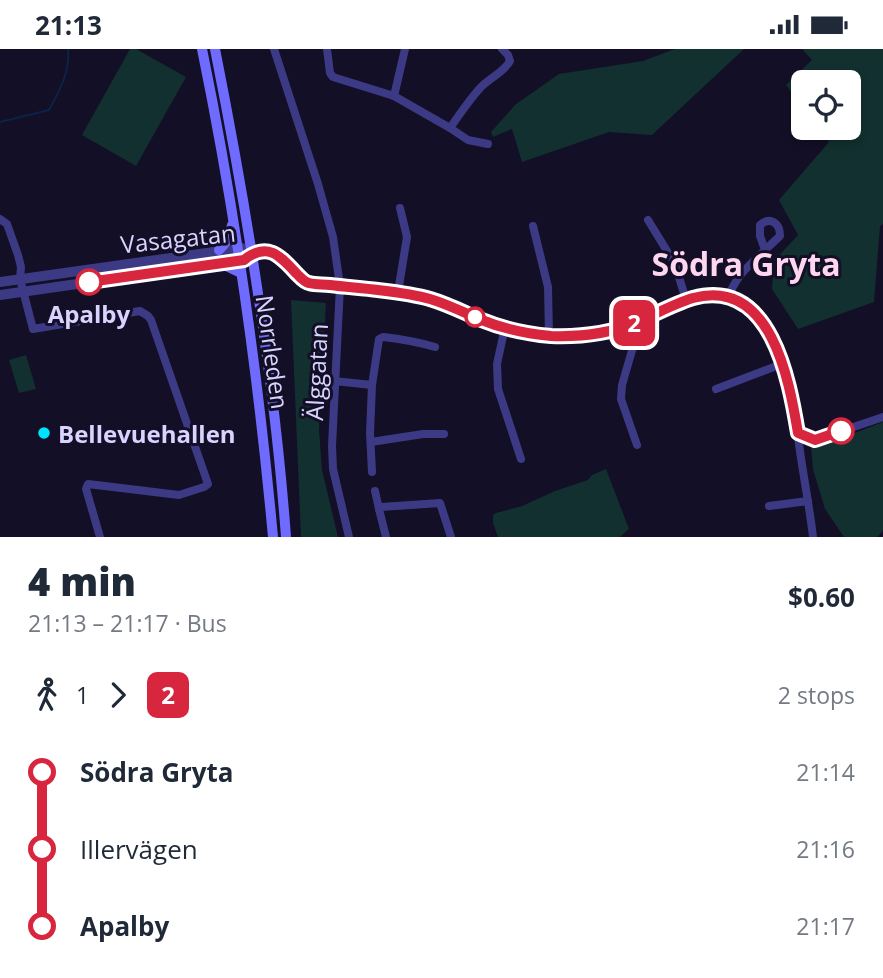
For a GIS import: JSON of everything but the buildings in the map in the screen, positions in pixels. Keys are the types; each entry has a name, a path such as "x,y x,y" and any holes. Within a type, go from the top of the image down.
{"main road":[{"name":"Norrleden","path":"202,49 240,260 259,398 273,537"},
{"name":"Norrleden","path":"215,49 252,253 286,537"},
{"path":"219,250 229,237 233,219"},
{"path":"219,263 241,273"}],"street":[{"name":"Älggatan","path":"274,49 333,237 340,286 334,381 333,469 349,537"},
{"path":"327,49 333,77 394,96 468,140 488,144"},
{"path":"394,96 405,49"},
{"path":"450,128 480,88 492,76 507,67 510,61 502,49"},
{"path":"398,292 407,237 400,208"},
{"path":"0,219 7,225 18,255 20,279 33,328 140,311 148,316 208,484 179,495 88,484 86,489 100,537"},
{"path":"648,220 675,264 686,300"},
{"path":"533,226 548,287 549,335"},
{"name":"Vasagatan","path":"0,282 219,250 242,248 252,253 244,260 0,295"},
{"path":"729,298 733,284 765,250"},
{"path":"252,253 269,251 278,255 307,283 398,292 431,299 483,320 532,334 576,336 600,333 629,325 686,300 704,296 715,295 741,303 755,314 770,334 790,389 813,537"},
{"path":"629,325 634,347 622,385 621,399 637,445"},
{"path":"505,327 497,364 497,381 521,459"},
{"path":"372,473 372,385 379,339 383,337 419,342 435,348"},
{"path":"716,389 782,364"},
{"path":"334,381 372,385"},
{"path":"798,433 815,440 883,417"},
{"path":"371,442 423,434 444,434"},
{"path":"375,491 386,537"},
{"path":"769,506 808,501"},
{"path":"379,509 386,506 440,503 451,537"}],"green space":[{"path":"130,49 136,49 186,77 136,166 82,135"},
{"path":"675,49 744,49 652,135 609,132 522,162 512,129 493,137 491,132 516,104 559,74 643,61"},
{"path":"802,49 883,49 883,224 880,226 874,302 798,329 772,289 774,261 798,235 779,200 829,142 828,140 861,140 861,70 802,70 812,60"},
{"path":"291,300 326,303 319,430 322,470 338,537 301,537"},
{"path":"26,355 36,389 19,393 9,360"},
{"path":"883,422 883,531 877,537 844,537 825,509 813,469 811,446"},
{"path":"606,469 629,529 620,537 498,537 493,523 493,515 496,513 522,506 588,480 592,475"}],"waterway":[{"path":"0,122 49,110 66,73 68,49"}],"bus line":[{"name":"2","path":"89,282 244,260 252,253 269,251 278,255 307,283 398,292 431,299 483,320 532,334 576,336 629,325 686,300 715,295 741,303 755,314 770,334 790,389 798,433 815,440 841,431"}],"place":[{"name":"Apalby","path":"89,282"},
{"name":"Bellevuehallen","path":"44,433"}],"district":[{"name":"Södra Gryta","path":"746,263"}]}
